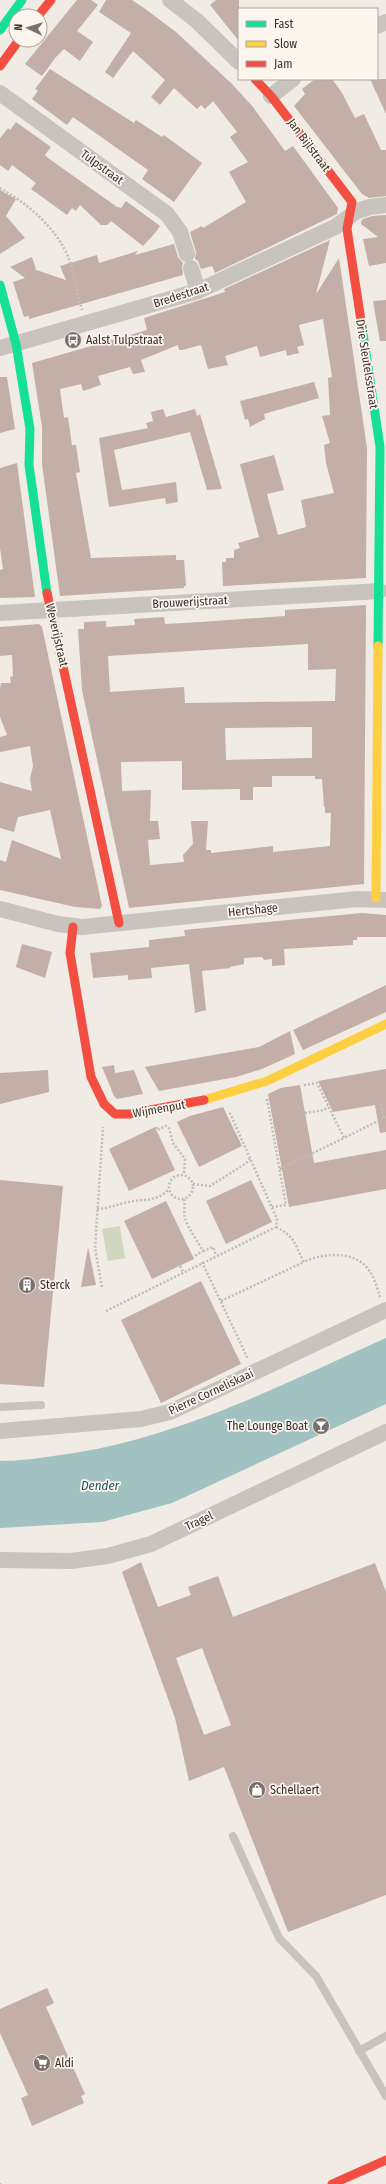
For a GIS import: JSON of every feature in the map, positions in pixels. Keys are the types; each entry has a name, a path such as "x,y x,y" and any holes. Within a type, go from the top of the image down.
{"street":[{"path":"0,30 22,0"},
{"path":"44,8 51,0"},
{"path":"170,0 197,21 238,61"},
{"path":"0,66 13,48"},
{"name":"Jan Bijlstraat","path":"256,80 271,96 352,202 351,215"},
{"path":"271,96 292,80"},
{"name":"Tulpstraat","path":"0,93 167,214 180,232 198,291"},
{"name":"Bredestraat","path":"0,348 198,291 334,227 351,215 370,207 386,205"},
{"name":"Drie Sleutelsstraat","path":"351,215 347,229 380,447 381,899"},
{"name":"Weverijstraat","path":"0,285 16,344 30,429 29,465 50,610 54,621 119,923"},
{"name":"Brouwerijstraat","path":"0,613 380,591"},
{"name":"Hertshage","path":"0,908 73,927 381,899"},
{"path":"73,927 70,953 91,1077 108,1110"},
{"name":"Wijmenput","path":"108,1110 115,1114 124,1115 196,1102 264,1082 386,1024"},
{"name":"Pierre Corneliskaai","path":"0,1431 141,1419 170,1412 386,1310"},
{"name":"Tragel","path":"0,1560 71,1561 108,1556 151,1544 386,1432"},
{"path":"332,2184 386,2160"}],"lane":[{"path":"0,1407 41,1405"},
{"path":"233,1836 279,1938 316,1976 386,2096"},
{"path":"360,2051 386,2036"}],"path":[{"path":"0,188 39,216 62,244 69,260 87,323"},
{"path":"301,1064 304,1085 317,1083 344,1138"},
{"path":"264,1082 286,1205 272,1207"},
{"path":"222,1094 277,1219 276,1227"},
{"path":"280,1170 385,1118 380,1104"},
{"path":"305,1113 324,1110 328,1106"},
{"path":"102,1287 95,1248 103,1128 108,1110"},
{"path":"163,1128 169,1128 173,1143 185,1159 184,1175"},
{"path":"193,1184 210,1186 245,1164 250,1159"},
{"path":"97,1209 135,1200 144,1201 156,1198 168,1190 172,1178 184,1175 190,1178 193,1184 190,1195 184,1199 173,1197 168,1190"},
{"path":"184,1199 185,1219 203,1251"},
{"path":"106,1311 216,1255 276,1227"},
{"path":"276,1227 289,1234 297,1244 304,1262"},
{"path":"193,1256 212,1247 216,1255"},
{"path":"221,1301 314,1257 335,1255 354,1258 363,1264 370,1272 386,1310"},
{"path":"202,1262 254,1372"},
{"path":"180,1266 183,1272"}],"green space":[{"path":"120,1226 125,1258 108,1261 102,1229"}],"water":[{"name":"Dender","path":"386,1338 386,1404 172,1503 102,1522 0,1528 0,1461 22,1460 103,1448 186,1424 267,1392"}],"building":[{"path":"77,0 91,0 98,5 77,31 93,42 80,61 64,49 42,76 25,64 38,48 48,48 48,36"},
{"path":"106,0 132,0 176,32 231,83 253,107 285,151 293,146 338,208 337,214 215,273 212,266 201,269 198,261 195,259 196,252 190,232 202,226 203,228 246,202 229,172 248,162 230,137 237,132 213,101 205,109 201,105 197,109 174,88 160,105 151,97 165,80 133,51 113,78 105,72 131,33 99,12"},
{"path":"216,0 239,0 238,40 210,5"},
{"path":"50,69 134,123 136,120 162,137 164,135 202,163 174,202 142,179 148,170 73,117 67,125 32,99 38,91 35,89"},
{"path":"386,79 386,114 370,80"},
{"path":"314,80 333,80 342,93 355,118 364,114 381,150 386,150 386,196 369,198 362,194 294,106 305,94 302,89"},
{"path":"16,122 51,147 45,155 48,158 117,207 121,208 126,201 160,226 156,232 143,246 111,221 107,225 101,225 80,205 76,211 72,208 67,215 31,189 36,183 12,165 8,171 0,165 0,138 8,128 10,130"},
{"path":"0,190 16,199 6,216 25,238 0,254"},
{"path":"386,215 386,263 369,266 363,239 378,237 361,224 361,222 363,219 372,216"},
{"path":"330,240 316,294 339,258 367,448 366,578 223,586 222,562 226,562 226,558 234,558 234,550 240,548 238,543 259,537 240,464 274,455 284,490 267,494 278,535 306,527 301,500 334,493 326,463 324,445 330,443 322,416 330,415 328,378 332,377 323,319 299,325 304,345 297,347 299,353 287,356 286,350 260,357 257,346 225,356 228,365 208,369 201,345 179,350 178,345 141,360 145,372 133,374 130,367 98,376 101,385 83,391 81,384 60,389 64,418 68,417 72,445 76,445 80,472 76,473 91,558 176,555 176,560 184,560 186,586 184,586 184,588 60,596 42,464 42,427 32,363 147,330 144,318 225,292 224,289"},
{"path":"174,244 178,257 183,263 183,275 29,319 29,316 24,317 13,282 25,278 10,267 32,257 36,270 66,280 60,266 97,255 99,263 138,251 135,255"},
{"path":"386,300 386,341 380,341 373,301"},
{"path":"0,377 7,377 15,429 0,433"},
{"path":"314,382 319,398 264,414 265,419 250,427 248,419 245,420 240,401"},
{"path":"163,409 166,417 195,409 197,416 200,414 222,489 207,490 190,432 114,450 122,490 176,482 178,502 166,504 165,498 109,507 99,438 148,428 146,423 153,421 151,412"},
{"path":"17,463 35,597 0,598 0,570 3,569 0,548 0,468"},
{"path":"366,605 364,884 129,908 82,690 78,629 84,629 84,622 106,621 106,627 135,625 134,619 164,617 165,624 201,622 285,616 285,610","holes":["308,644 308,670 336,669 335,701 185,703 184,687 110,692 108,656","312,727 312,758 226,760 225,728","182,761 182,790 240,789 240,800 253,800 253,787 272,787 272,776 315,776 315,779 322,779 325,813 331,813 330,846 273,852 273,846 211,853 211,850 206,850 208,821 191,821 193,844 183,855 184,862 150,865 148,840 160,839 158,821 150,821 151,790 122,791 121,762"]},
{"path":"39,624 42,627 102,906 100,909 75,907 0,890 0,860 6,862 12,840 61,859 50,810 18,817 14,832 0,828 0,782 32,791 30,779 33,766 30,746 0,752 0,737 7,735 0,717 0,688 1,683 11,683 10,677 13,676 12,655 0,656 0,627"},
{"path":"362,913 386,915 386,937 357,937 357,940 353,940 353,945 284,949 285,965 272,966 272,959 264,960 262,957 244,958 244,964 230,968 202,971 206,1010 195,1013 189,964 151,968 152,978 128,980 128,975 93,978 90,953 149,947 149,940 185,936 184,930"},
{"path":"22,944 52,952 45,978 16,967"},
{"path":"386,985 386,1012 303,1050 293,1030"},
{"path":"290,1031 295,1054 262,1069 236,1077 159,1091 145,1067 259,1047"},
{"path":"114,1065 115,1073 134,1070 143,1094 117,1099 114,1096 102,1067"},
{"path":"386,1069 386,1132 380,1133 375,1105 333,1112 318,1081"},
{"path":"48,1070 49,1092 0,1104 0,1073"},
{"path":"300,1085 314,1163 386,1150 386,1189 289,1207 268,1094 281,1088"},
{"path":"223,1107 242,1146 199,1167 177,1122 190,1116"},
{"path":"155,1127 175,1170 129,1191 109,1149"},
{"name":"Sterck","path":"0,1180 63,1186 44,1387 0,1384"},
{"path":"251,1180 272,1222 226,1244 206,1201"},
{"path":"166,1201 194,1259 152,1279 124,1221"},
{"path":"88,1247 96,1285 81,1287"},
{"path":"201,1281 241,1364 161,1403 121,1320"},
{"path":"141,1562 158,1607 191,1595 188,1587 218,1576 233,1617 375,1563 386,1592 386,1895 288,1932 224,1767 189,1781 175,1718 122,1572","holes":["202,1648 231,1725 204,1735 176,1658"]},
{"name":"Aldi","path":"47,1988 54,2003 46,2007 85,2094 81,2096 84,2103 32,2126 21,2098 28,2095 0,2033 0,2009"}],"traffic: fast":[{"path":"0,30 22,0"},
{"path":"0,285 16,344 30,429 29,465 47,593"},
{"path":"362,327 380,447 378,646"}],"traffic: slow":[{"path":"376,898 378,646"},
{"path":"204,1100 267,1081 386,1024"}],"traffic: jam":[{"path":"44,8 51,0"},
{"path":"0,66 13,48"},
{"path":"256,80 271,96 352,202 347,229 362,327"},
{"path":"47,593 119,923"},
{"path":"73,927 70,953 91,1077 104,1104 115,1114 129,1114 204,1100"},
{"path":"332,2184 386,2160"}],"place":[{"name":"Aalst Tulpstraat","path":"73,340"},
{"name":"Sterck","path":"27,1285"},
{"name":"The Lounge Boat","path":"321,1426"},
{"name":"Schellaert","path":"257,1790"},
{"name":"Aldi","path":"42,2063"}]}
